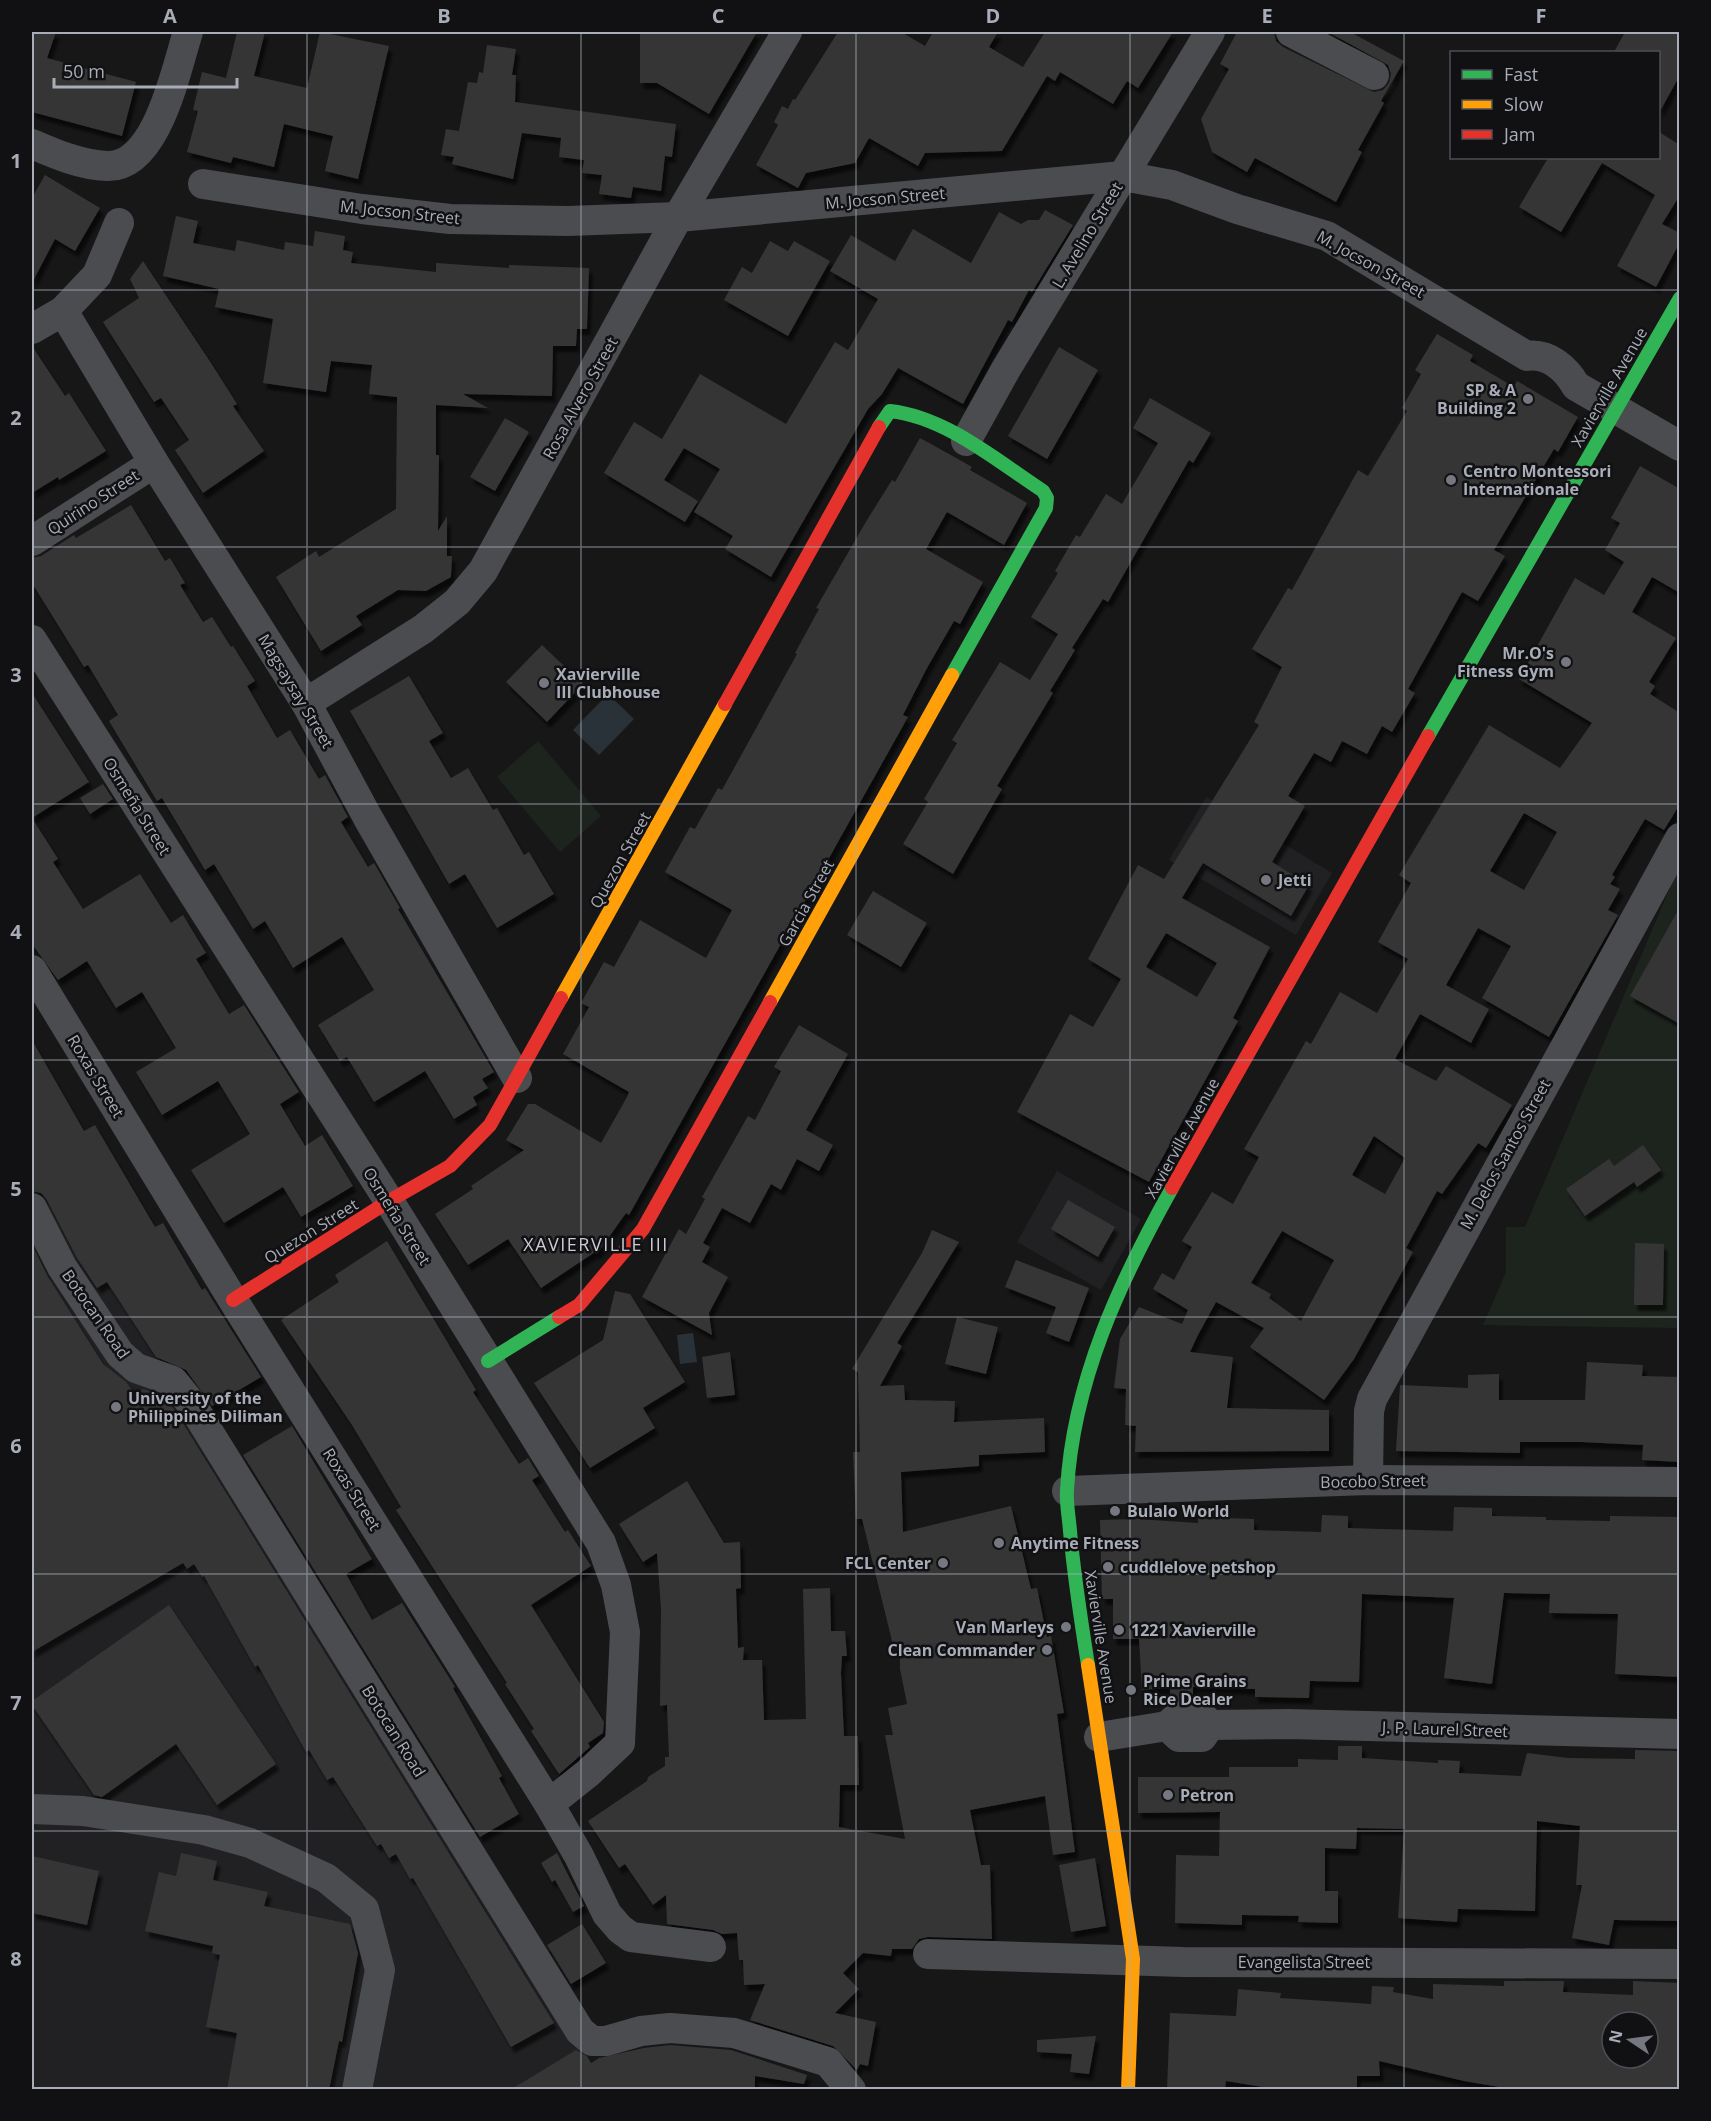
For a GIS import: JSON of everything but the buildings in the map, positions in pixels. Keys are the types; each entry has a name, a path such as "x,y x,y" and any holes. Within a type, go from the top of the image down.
{"street":[{"path":"32,144 65,158 109,166 128,161 142,151 155,131 188,32"},
{"name":"Rosa Alvero Street","path":"306,703 423,629 457,602 483,571 678,217 786,32"},
{"name":"L. Avelino Street","path":"966,441 1210,32"},
{"path":"1291,32 1374,75"},
{"name":"M. Jocson Street","path":"203,184 363,209 450,219 568,221 678,217 1122,176 1172,184 1237,209 1327,236 1527,356 1540,354 1568,371 1576,386 1680,446"},
{"path":"32,329 63,311 97,274 119,223"},
{"name":"Xavierville Avenue","path":"1128,2090 1133,1959 1073,1567 1067,1491 1075,1428 1090,1364 1119,1291 1146,1234 1301,955 1344,885 1614,409 1680,298"},
{"name":"Magsaysay Street","path":"63,311 154,463 306,703 368,818 517,1078"},
{"name":"Quezon Street","path":"233,1300 450,1166 490,1125 884,418 891,411 904,411 966,441"},
{"name":"Garcia Street","path":"488,1361 579,1305 643,1229 1046,508 1047,498 1043,491 966,441"},
{"name":"Quirino Street","path":"32,541 154,463"},
{"name":"Osmeña Street","path":"32,640 389,1202 601,1543 616,1585 625,1632 620,1743 549,1804"},
{"name":"M. Delos Santos Street","path":"1368,1480 1369,1411 1372,1399 1680,838"},
{"name":"Roxas Street","path":"32,970 233,1300 549,1804 607,1914 620,1929 631,1937 711,1947"},
{"name":"Botocan Road","path":"32,1208 62,1267 120,1354 136,1368 173,1381 190,1402 580,2031 592,2041 606,2041 641,2031 670,2028 734,2033 828,2062 851,2090"},
{"name":"Bocobo Street","path":"1067,1491 1368,1480 1680,1482"},
{"name":"J. P. Laurel Street","path":"1099,1737 1167,1726 1178,1716 1202,1716 1210,1725 1680,1734"},
{"path":"32,1809 83,1810 204,1830 250,1843 326,1878 364,1909 380,1970 357,2090"},
{"name":"Evangelista Street","path":"928,1954 1183,1962 1680,1964"}],"shaded area":[{"path":"608,694 634,719 599,755 573,730"},
{"path":"538,741 601,816 560,852 497,777"},
{"path":"1206,797 1332,873 1296,935 1169,860"},
{"path":"1679,867 1679,1328 1483,1325 1506,1272 1506,1227 1525,1227"},
{"name":"University of the Philippines Diliman","path":"32,1138 371,1676 589,2036 568,2089 32,2089"},
{"path":"1057,1171 1141,1219 1101,1290 1017,1242"},
{"path":"693,1333 697,1362 680,1364 677,1335"}],"traffic: fast":[{"path":"1428,736 1680,298"},
{"path":"879,427 890,411 931,422 989,454 1043,491 1047,498 1046,508 952,675"},
{"path":"1088,1665 1067,1505 1071,1450 1089,1371 1102,1333 1134,1259 1172,1188"},
{"path":"488,1361 559,1317"}],"traffic: slow":[{"path":"770,1002 952,675"},
{"path":"561,998 725,704"},
{"path":"1088,1665 1133,1959 1128,2090"}],"traffic: jam":[{"path":"725,704 879,427"},
{"path":"1172,1188 1428,736"},
{"path":"233,1300 389,1201 450,1166 490,1125 561,998"},
{"path":"559,1317 579,1305 643,1229 770,1002"}],"place":[{"name":"SP & A Building 2","path":"1528,399"},
{"name":"Centro Montessori Internationale","path":"1451,480"},
{"name":"Mr.O's Fitness Gym","path":"1566,662"},
{"name":"Xavierville III Clubhouse","path":"544,683"},
{"name":"Jetti","path":"1266,880"},
{"name":"University of the Philippines Diliman","path":"116,1407"},
{"name":"Bulalo World","path":"1115,1511"},
{"name":"Anytime Fitness","path":"999,1543"},
{"name":"FCL Center","path":"943,1563"},
{"name":"cuddlelove petshop","path":"1108,1567"},
{"name":"Van Marleys","path":"1066,1627"},
{"name":"1221 Xavierville","path":"1119,1630"},
{"name":"Clean Commander","path":"1047,1650"},
{"name":"Prime Grains Rice Dealer","path":"1131,1690"},
{"name":"Petron","path":"1168,1795"}],"district":[{"name":"XAVIERVILLE III","path":"596,1245"}]}
